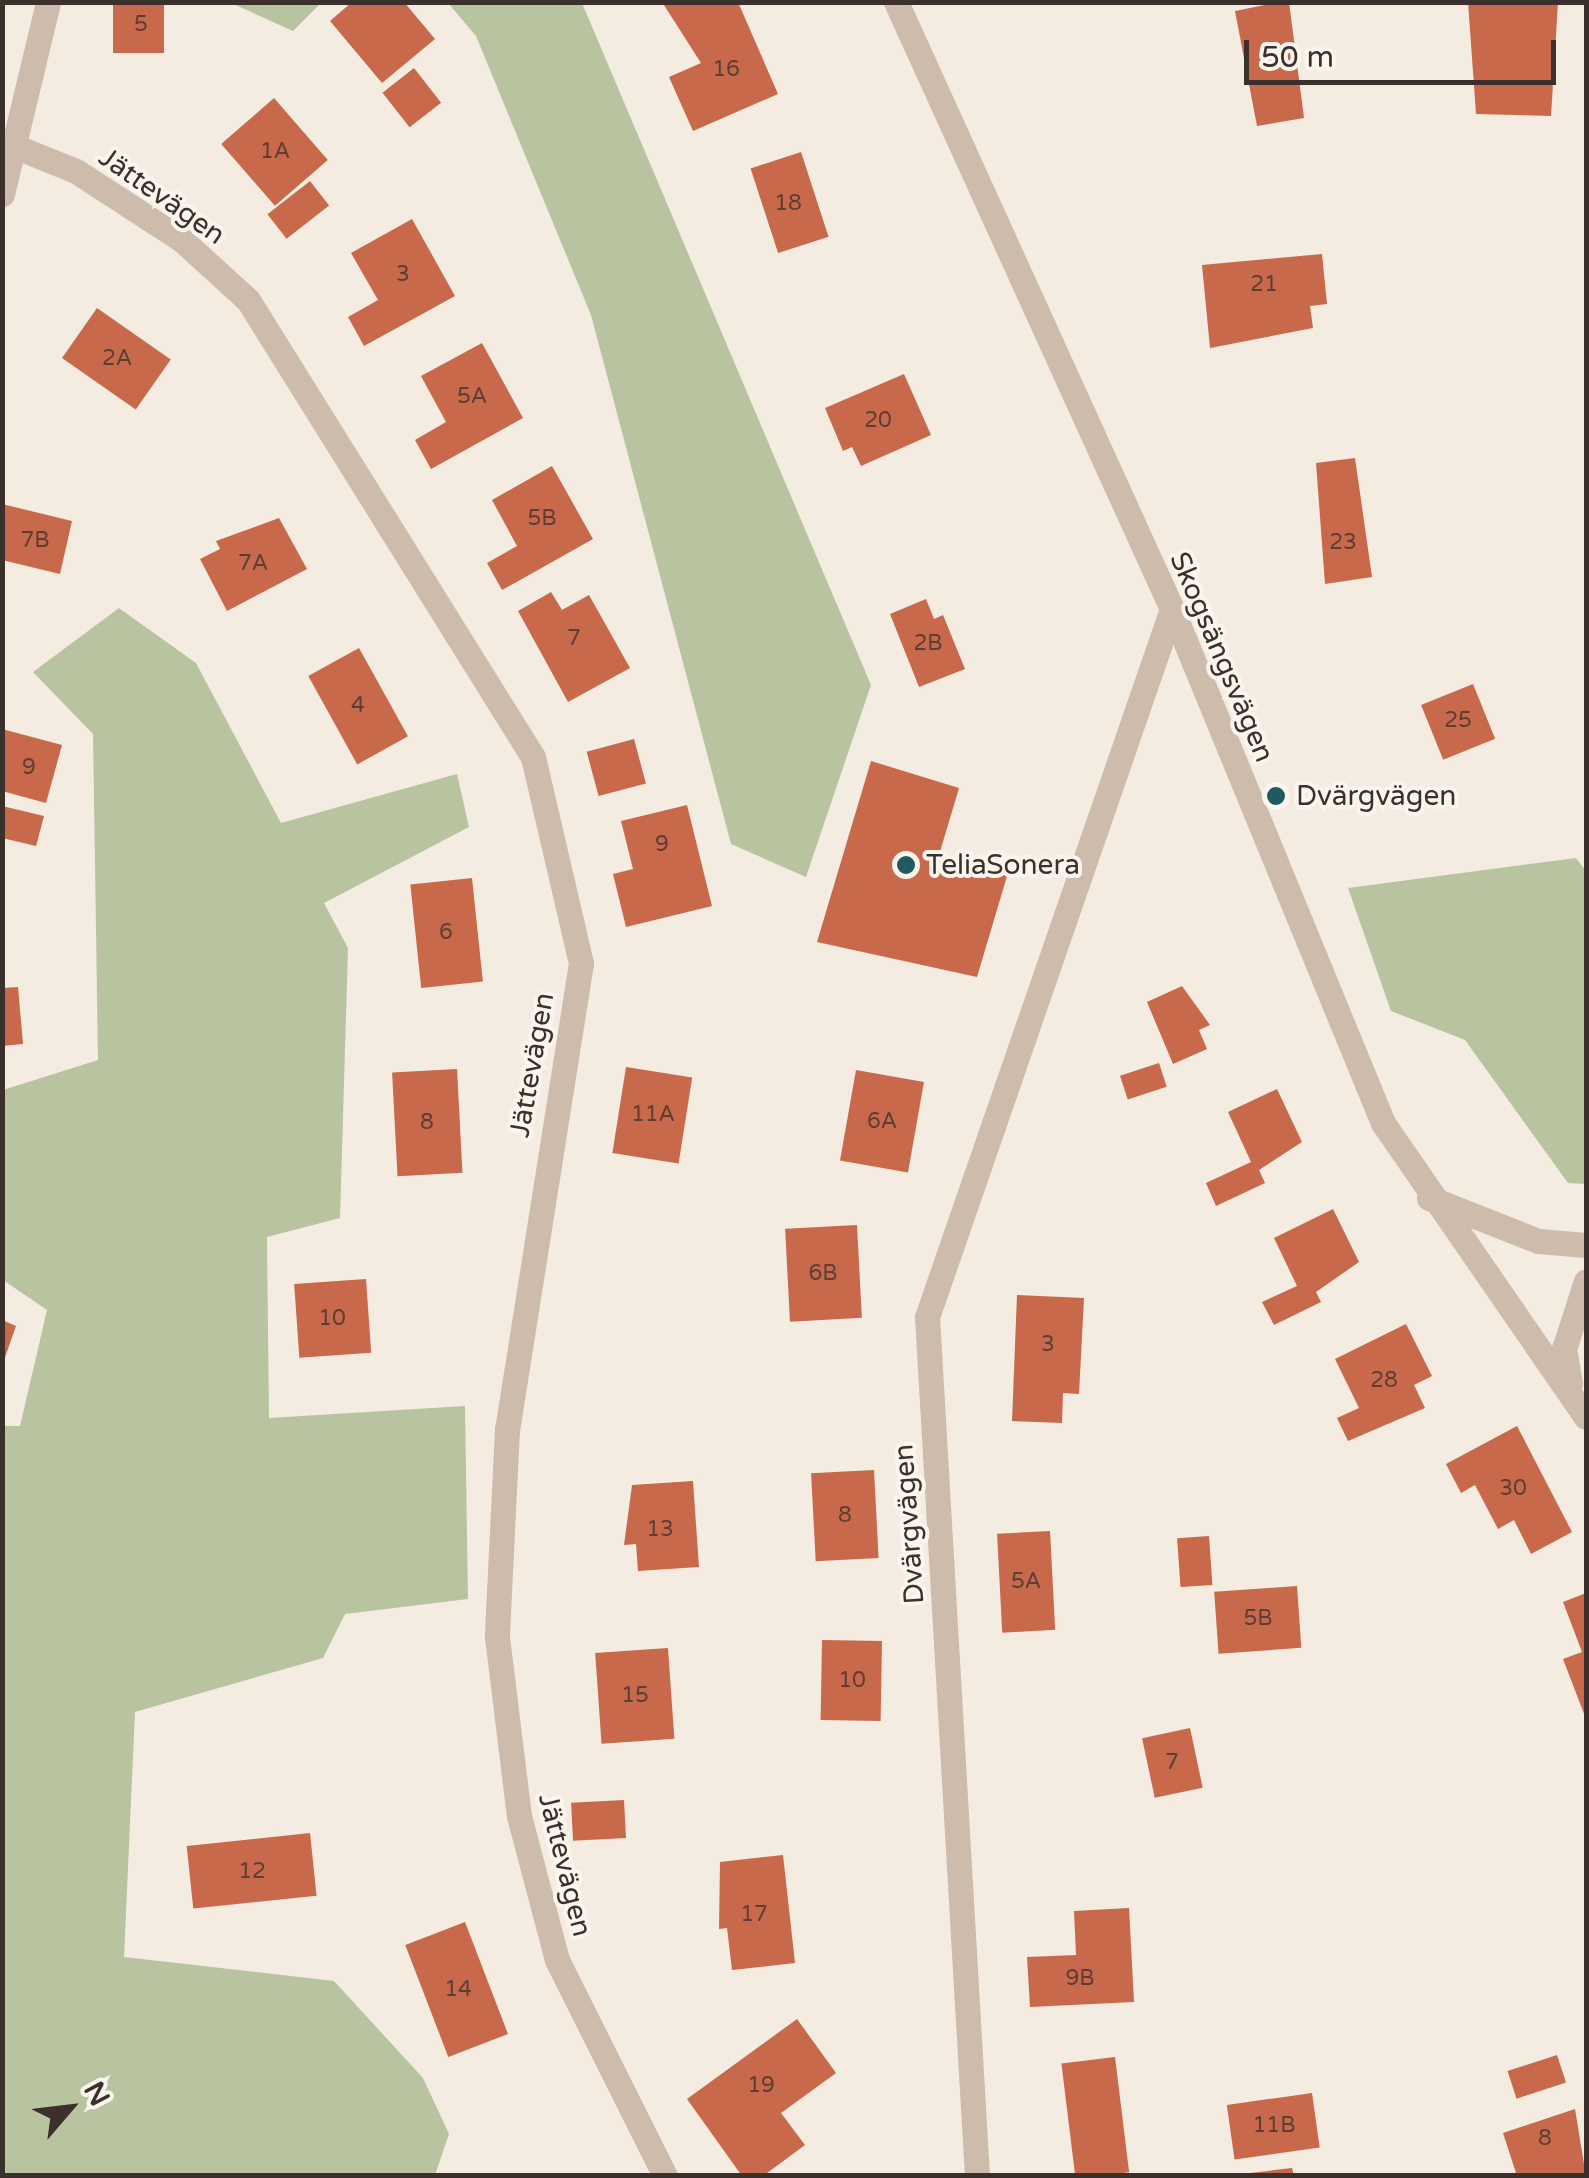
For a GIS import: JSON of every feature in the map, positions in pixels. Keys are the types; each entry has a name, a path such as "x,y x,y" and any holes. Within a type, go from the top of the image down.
{"street":[{"path":"2,194 48,2"},
{"name":"Skogsängsvägen","path":"896,2 1172,609 1329,1000 1429,1198 1586,1416"},
{"name":"Jättevägen","path":"14,146 76,171 182,240 248,300 533,757 580,964 507,1429 497,1637 519,1816 557,1960 665,2176"},
{"name":"Dvärgvägen","path":"977,2176 926,1317 1172,609"},
{"path":"1429,1198 1538,1240 1586,1245"},
{"path":"1572,1393 1564,1349 1586,1281"}],"green space":[{"path":"321,2 293,31 231,3"},
{"path":"448,3 582,3 871,685 806,877 731,844 591,315 476,36"},
{"path":"119,608 196,663 281,823 457,774 469,827 324,903 348,948 340,1218 267,1237 269,1418 465,1406 468,1599 345,1614 323,1658 135,1712 124,1957 334,1981 423,2078 449,2134 435,2175 3,2175 3,1426 20,1426 47,1310 3,1280 3,1090 98,1060 93,734 33,672"},
{"path":"1576,858 1586,871 1586,1184 1568,1183 1465,1040 1391,1011 1348,888"}],"building":[{"path":"113,2 164,2 164,53 113,53"},
{"path":"352,2 404,2 435,39 382,83 330,21"},
{"path":"662,2 738,2 778,94 693,131 669,77 701,63"},
{"path":"1289,2 1304,118 1257,126 1235,11"},
{"path":"1468,2 1558,2 1551,116 1476,114"},
{"path":"414,68 441,103 410,127 382,93"},
{"path":"274,98 328,160 275,206 221,144"},
{"path":"801,152 829,237 778,253 751,168"},
{"path":"310,181 329,205 287,239 267,214"},
{"path":"412,219 455,296 364,346 348,317 378,300 351,253"},
{"path":"1322,254 1327,304 1310,306 1313,328 1210,348 1202,265"},
{"path":"97,308 171,360 136,410 62,358"},
{"path":"482,343 523,418 431,469 415,440 446,422 421,376"},
{"path":"904,374 931,435 861,466 852,447 843,451 825,408"},
{"path":"1355,458 1372,577 1325,584 1316,463"},
{"path":"552,466 593,539 502,590 487,563 517,546 492,500"},
{"path":"2,504 72,521 60,574 2,560"},
{"path":"279,518 307,569 227,611 200,559 220,549 216,541"},
{"path":"551,592 562,610 589,595 630,668 568,702 518,611"},
{"path":"926,599 934,619 943,615 965,669 919,687 890,614"},
{"path":"359,648 408,736 357,764 308,676"},
{"path":"1473,684 1495,739 1443,760 1421,705"},
{"path":"2,729 62,745 46,803 2,791"},
{"path":"634,739 646,783 599,796 587,752"},
{"name":"TeliaSonera","path":"871,761 959,788 939,855 1007,876 977,977 817,942"},
{"path":"687,805 712,906 626,927 613,874 633,869 621,821"},
{"path":"2,806 44,816 36,846 2,838"},
{"path":"472,878 483,981 421,988 410,884"},
{"path":"1182,986 1210,1025 1199,1030 1207,1049 1173,1064 1147,1002"},
{"path":"18,987 23,1044 2,1046 2,988"},
{"path":"1159,1063 1167,1087 1128,1099 1120,1076"},
{"path":"626,1067 692,1077 679,1163 612,1153"},
{"path":"457,1069 462,1173 398,1176 392,1072"},
{"path":"856,1070 924,1082 908,1173 840,1161"},
{"path":"1277,1089 1302,1142 1259,1170 1265,1183 1216,1206 1206,1183 1251,1162 1228,1112"},
{"path":"1333,1209 1359,1262 1316,1292 1321,1302 1274,1325 1262,1302 1297,1286 1274,1238"},
{"path":"857,1225 862,1318 790,1322 785,1229"},
{"path":"366,1279 371,1353 299,1358 294,1284"},
{"path":"1017,1295 1084,1298 1079,1394 1063,1393 1062,1423 1012,1421"},
{"path":"2,1320 16,1326 2,1366"},
{"path":"1406,1324 1432,1376 1414,1385 1425,1408 1348,1441 1337,1418 1359,1408 1335,1359"},
{"path":"1517,1426 1572,1532 1531,1554 1514,1520 1498,1529 1475,1485 1461,1493 1446,1464"},
{"path":"874,1470 879,1558 816,1561 811,1473"},
{"path":"693,1481 699,1567 638,1571 636,1544 624,1545 632,1485"},
{"path":"1050,1531 1055,1630 1002,1633 997,1534"},
{"path":"1209,1536 1212,1585 1180,1587 1177,1538"},
{"path":"1297,1586 1301,1648 1219,1654 1214,1592"},
{"path":"1586,1593 1586,1719 1563,1659 1582,1652 1563,1602"},
{"path":"822,1640 882,1641 881,1721 821,1720"},
{"path":"668,1648 674,1739 602,1744 595,1653"},
{"path":"1190,1728 1203,1788 1155,1798 1142,1738"},
{"path":"624,1800 626,1838 573,1841 571,1803"},
{"path":"310,1833 317,1896 193,1909 187,1846"},
{"path":"783,1855 795,1963 732,1970 727,1928 719,1929 720,1862"},
{"path":"1129,1908 1134,2002 1030,2007 1027,1957 1076,1955 1074,1911"},
{"path":"465,1922 508,2034 448,2057 405,1945"},
{"path":"797,2019 836,2073 781,2113 805,2145 763,2176 742,2176 687,2099"},
{"path":"1557,2055 1566,2083 1517,2099 1508,2071"},
{"path":"1115,2057 1129,2172 1075,2176 1061,2064"},
{"path":"1312,2093 1320,2147 1234,2159 1227,2105"},
{"path":"1575,2109 1586,2176 1517,2176 1503,2133"},
{"path":"1292,2168 1294,2176 1250,2176 1250,2173"}],"place":[{"name":"Dvärgvägen","path":"1276,796"},
{"name":"TeliaSonera","path":"906,865"}]}
